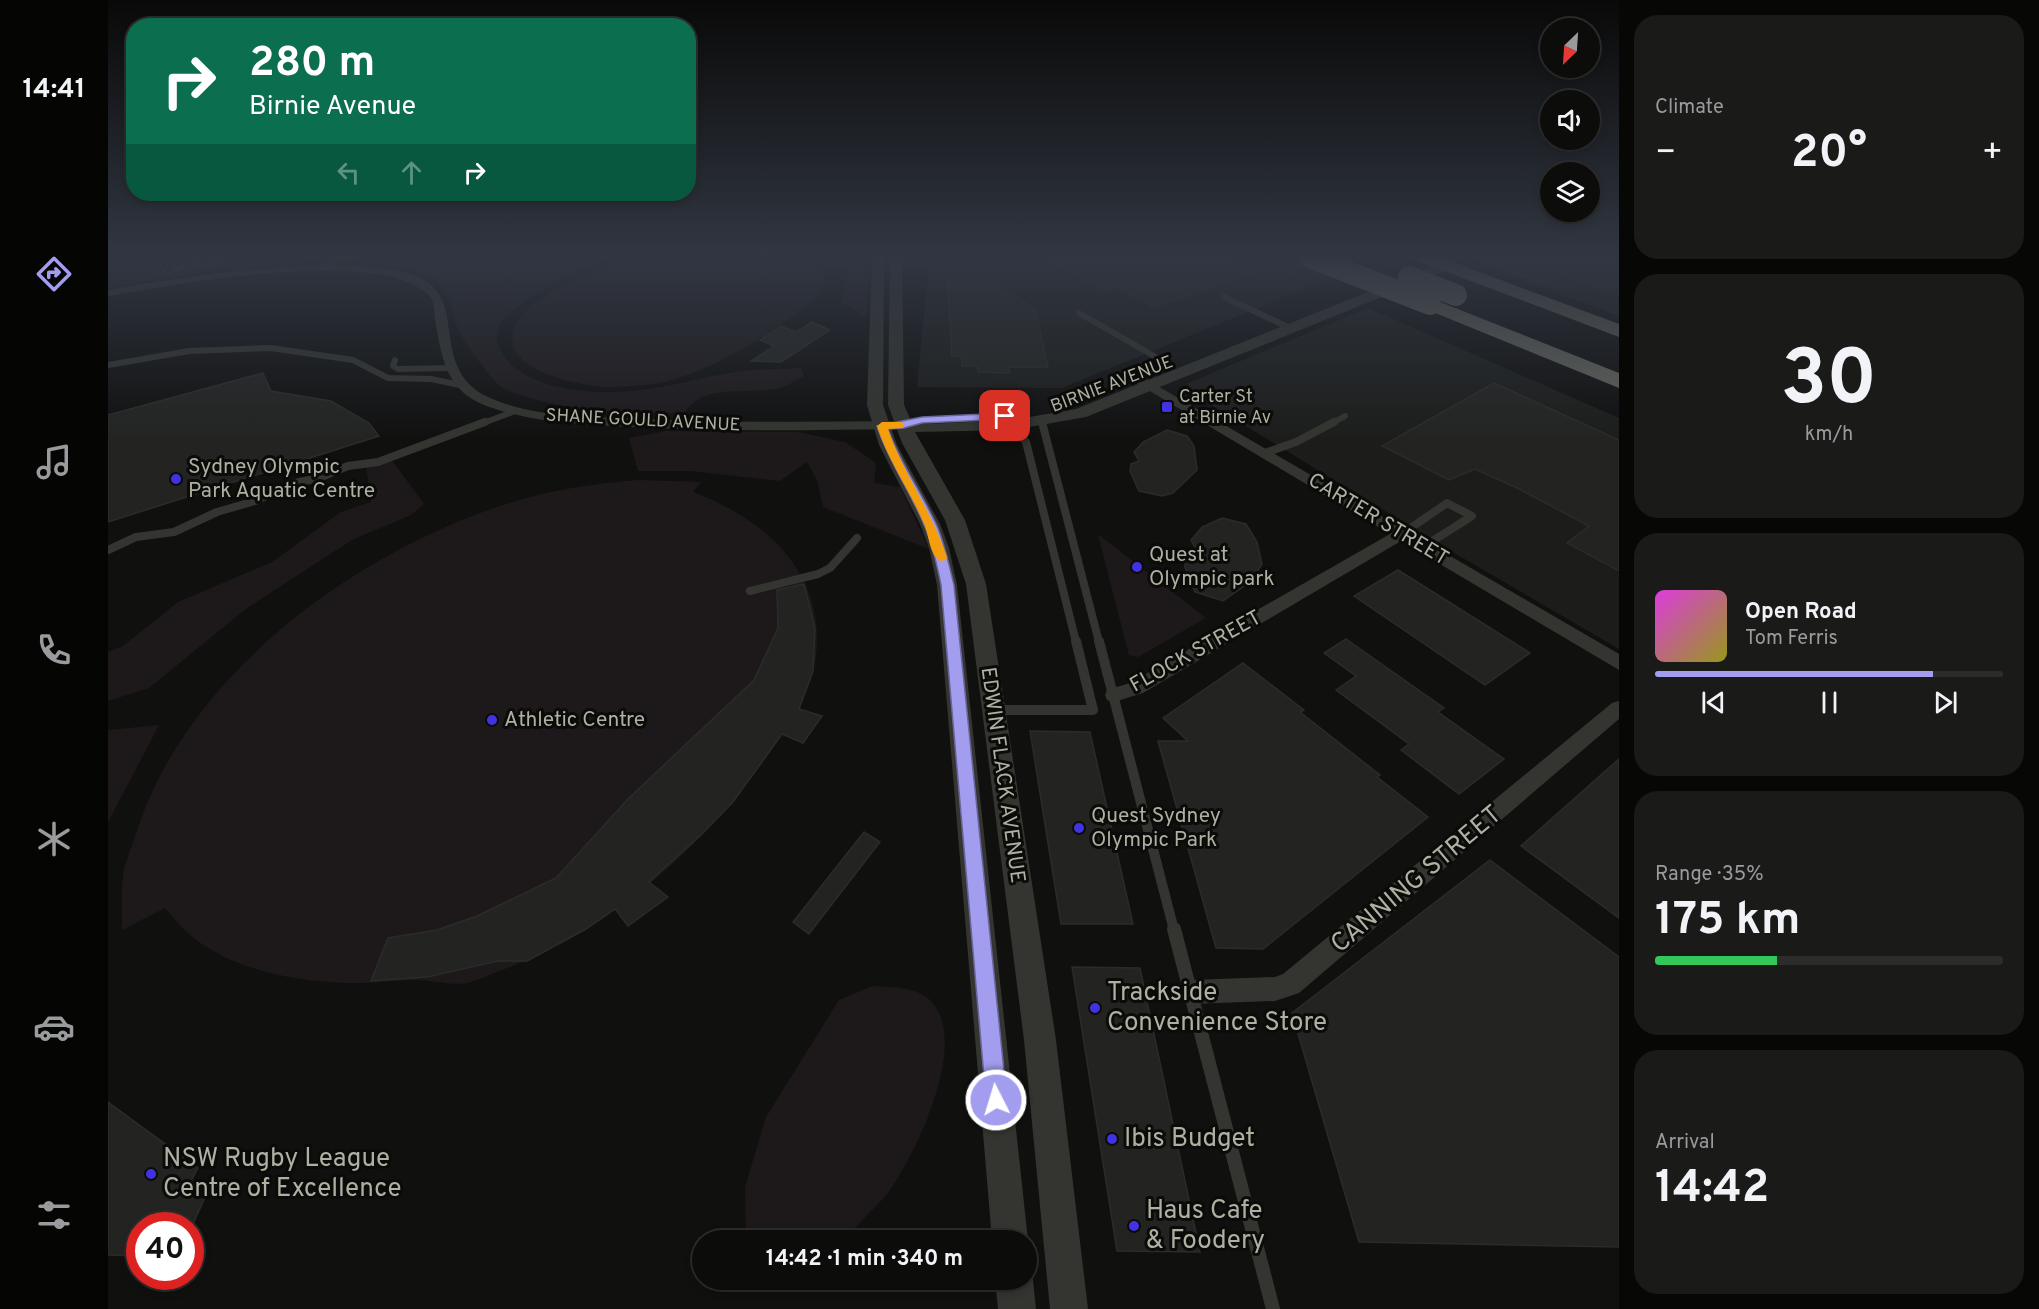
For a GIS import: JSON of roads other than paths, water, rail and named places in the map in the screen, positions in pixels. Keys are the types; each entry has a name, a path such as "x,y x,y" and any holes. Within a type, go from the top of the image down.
{"highway":[{"path":"1465,318 1619,381"},
{"path":"1513,318 1619,361"},
{"path":"1585,318 1619,332"},
{"path":"1603,318 1619,324"}],"street":[{"name":"SHANE GOULD AVENUE","path":"440,318 449,368 460,385 487,401 515,411 560,418 689,426 893,425"},
{"name":"EDWIN FLACK AVENUE","path":"876,318 875,405 893,425 955,520 976,584 1040,1040 1069,1309"},
{"name":"EDWIN FLACK AVENUE","path":"895,318 896,405 888,445 930,524 939,548 947,585 1009,1230"},
{"name":"BIRNIE AVENUE","path":"1143,382 1168,364 1286,318"},
{"name":"BIRNIE AVENUE","path":"893,425 922,420 1027,421 1074,403 1143,382 1313,318"},
{"name":"CARTER STREET","path":"1143,382 1619,663"},
{"name":"FLOCK STREET","path":"1114,695 1146,682 1402,534"},
{"name":"CANNING STREET","path":"1190,992 1275,989 1298,979 1619,708"},
{"path":"1015,1290 1017,1309"}],"lane":[{"path":"1088,318 1168,364"},
{"path":"1268,318 1292,328"},
{"path":"108,365 151,356 254,348 290,350 355,361 369,365 379,374 390,378 426,376 460,385"},
{"path":"395,360 393,366 398,369 449,368"},
{"path":"426,376 449,368"},
{"path":"108,550 136,537 180,530 216,512 255,501 295,483 319,478 348,466 378,462 515,411"},
{"path":"1265,453 1296,442 1345,416"},
{"path":"1027,421 1114,695 1273,1309"},
{"path":"992,710 1093,710 1026,442 1027,421"},
{"path":"1402,534 1447,502 1472,516 1423,547"},
{"path":"750,591 818,574 830,568 857,538"}],"place":[{"name":"Carter St at Birnie Av","path":"1167,407"},
{"name":"Sydney Olympic Park Aquatic Centre","path":"176,479"},
{"name":"Quest at Olympic park","path":"1137,567"},
{"name":"Athletic Centre","path":"492,720"},
{"name":"Quest Sydney Olympic Park","path":"1079,828"},
{"name":"Trackside Convenience Store","path":"1095,1008"},
{"name":"Ibis Budget","path":"1112,1139"},
{"name":"NSW Rugby League Centre of Excellence","path":"151,1174"},
{"name":"Haus Cafe & Foodery","path":"1134,1226"}]}
